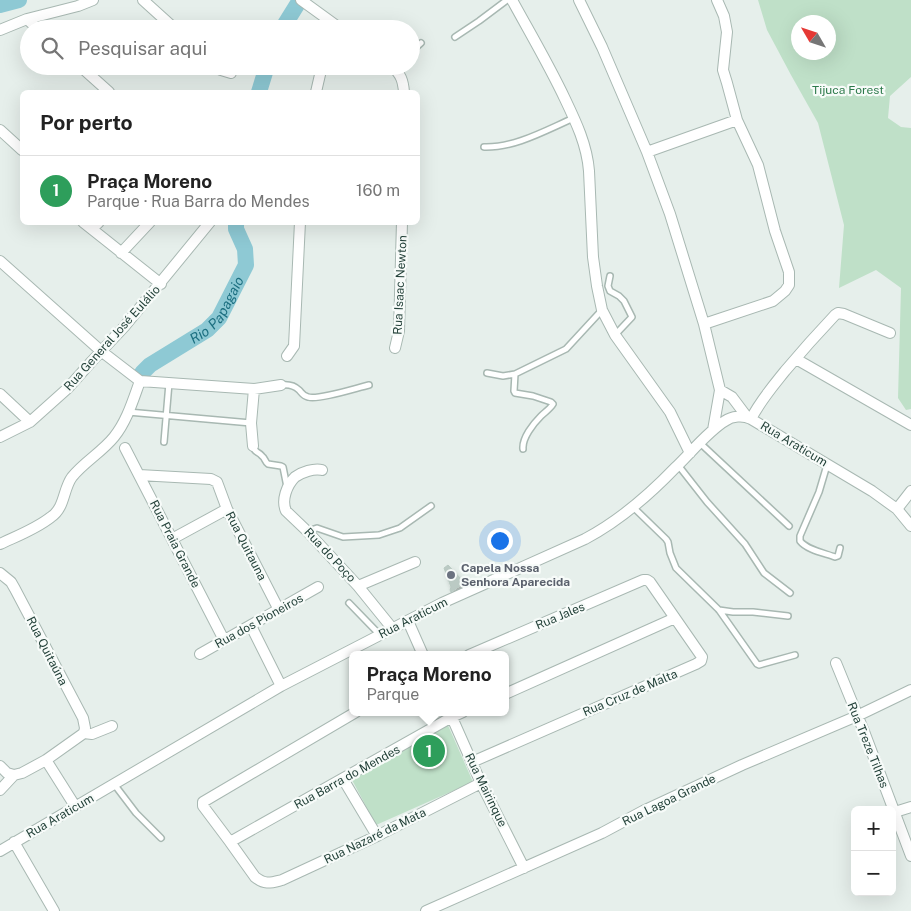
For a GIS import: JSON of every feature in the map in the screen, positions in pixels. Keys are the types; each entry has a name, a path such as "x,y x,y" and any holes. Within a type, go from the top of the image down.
{"street":[{"path":"28,19 78,6 93,0"},
{"path":"143,0 165,20"},
{"path":"512,0 551,70 585,146 588,159 593,257 602,310 615,335 670,412 690,453"},
{"path":"579,0 602,46 647,152 670,214 704,324 720,390 713,430"},
{"path":"704,324 773,301 789,285 789,272 775,231 758,165 736,120 723,70 727,32 724,16 717,0"},
{"path":"304,2 327,20"},
{"path":"0,30 20,22"},
{"path":"90,75 107,90"},
{"path":"316,90 320,75"},
{"path":"399,75 402,80 404,90"},
{"path":"647,152 736,120"},
{"path":"0,130 20,148"},
{"path":"91,225 121,253 161,284"},
{"path":"121,253 147,225"},
{"name":"Rua General José Eulálio","path":"0,437 30,422 68,388 161,284 208,225"},
{"path":"287,356 294,346 300,225"},
{"name":"Rua Isaac Newton","path":"395,348 399,331 402,225"},
{"path":"0,261 101,351 140,381 254,389 281,385"},
{"path":"720,390 732,397 749,418 796,358 838,313 890,333"},
{"path":"796,358 911,425"},
{"path":"0,544 40,524 56,513 72,477 114,437 121,426 140,381"},
{"path":"253,446 251,423 254,389"},
{"path":"0,394 30,422"},
{"name":"Rua Araticum","path":"0,851 281,686 450,599 586,539 606,527 659,485 713,430 726,420 736,417 749,418 872,491 897,509 911,526"},
{"name":"Rua Praia Grande","path":"125,448 224,640"},
{"path":"290,484 298,475 315,469 322,470"},
{"name":"Rua Quitauna","path":"139,475 211,479 217,482 227,509 279,610"},
{"name":"Rua do Poço","path":"290,484 284,498 286,511 308,531 358,586 392,628"},
{"path":"897,509 911,490"},
{"path":"172,539 227,509"},
{"path":"358,586 415,562"},
{"name":"Rua Quitaúna","path":"0,573 15,588 82,718 85,728 84,733"},
{"name":"Rua Jales","path":"478,651 643,580 650,582"},
{"name":"Rua Cruz de Malta","path":"472,762 699,662 702,659 701,654 650,582"},
{"name":"Rua dos Pioneiros","path":"200,654 318,588"},
{"path":"509,692 675,618"},
{"path":"408,620 421,651"},
{"path":"251,626 281,686"},
{"name":"Rua Treze Tilhas","path":"836,663 893,806"},
{"name":"Rua Lagoa Grande","path":"426,911 602,833 643,811 742,765 857,716 911,690"},
{"path":"230,842 204,808 202,804 204,800 349,716"},
{"name":"Rua Barra do Mendes","path":"230,842 343,779 449,716"},
{"name":"Rua Mairinque","path":"451,716 481,784 524,868"},
{"path":"0,790 14,776 46,760 84,733 92,734 112,726"},
{"path":"46,760 75,806"},
{"path":"0,766 14,776"},
{"path":"343,779 377,836"},
{"name":"Rua Nazaré da Mata","path":"230,842 255,877 267,884 282,880 377,836 481,784"},
{"path":"896,812 911,807"},
{"name":"Rua Treze Tilhas","path":"896,815 911,856"},
{"path":"14,842 54,911"}],"lane":[{"path":"455,37 507,0"},
{"path":"484,147 502,146 574,118"},
{"path":"610,276 608,286 610,291 624,300 632,317 615,335"},
{"path":"486,373 503,376 515,374 566,349 602,310"},
{"path":"515,374 515,393 533,396 553,404 535,423 524,442 523,449"},
{"path":"164,442 169,382"},
{"path":"281,385 294,386 304,396 309,397 318,397 369,385"},
{"path":"128,412 251,423"},
{"path":"700,443 789,526"},
{"path":"253,446 253,449 261,455 266,463 283,467 290,484"},
{"path":"827,464 819,492 800,536 800,541 809,548 835,557 838,556 840,548"},
{"path":"678,465 745,544 764,573 790,593"},
{"path":"308,531 317,528 345,537 379,535 400,528 431,506"},
{"path":"633,507 666,538 678,571 719,610 756,664 759,665 795,655"},
{"path":"349,603 380,634"},
{"path":"719,610 788,616"},
{"path":"114,784 136,813 161,838"}],"green space":[{"name":"Tijuca Forest","path":"758,0 911,0 911,77 890,96 888,118 901,127 911,128 911,409 906,410 898,398 901,288 876,270 839,288 844,225 818,123 767,30"},
{"path":"447,723 473,782 376,825 351,778"}],"building":[{"name":"Capela Nossa Senhora Aparecida","path":"448,565 465,582 451,592 444,568"}],"waterway":[{"path":"0,5 19,0"},
{"name":"Rio Papagaio","path":"288,20 300,0"},
{"name":"Rio Papagaio","path":"260,90 264,75"},
{"name":"Rio Papagaio","path":"142,373 150,365 207,330 219,318 246,265 245,249 236,225"}],"place":[{"name":"Capela Nossa Senhora Aparecida","path":"451,575"},
{"name":"Praça Moreno","path":"429,751"}]}
